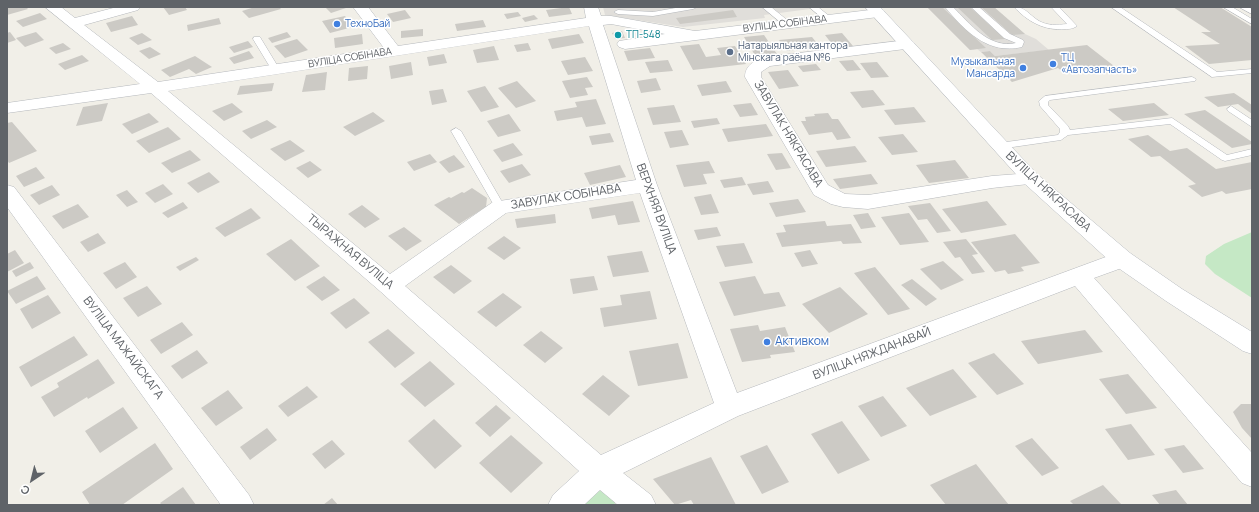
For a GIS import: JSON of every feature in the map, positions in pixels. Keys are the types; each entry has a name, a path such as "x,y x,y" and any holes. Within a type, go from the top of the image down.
{"street":[{"name":"ТЫРАЖНАЯ ВУЛІЦА","path":"52,7 155,88 389,286 618,492"},
{"path":"74,23 133,7"},
{"path":"360,7 394,51"},
{"name":"ВУЛІЦА СОБІНАВА","path":"625,44 829,19 875,10"},
{"name":"ВУЛІЦА НЯКРАСАВА","path":"875,10 1031,179 1122,259 1174,295 1252,344"},
{"name":"ВУЛІЦА СОБІНАВА","path":"7,108 276,70 394,51 606,13 693,35"},
{"name":"ВЕРХНЯЯ ВУЛІЦА","path":"606,13 602,46 647,184 728,408"},
{"name":"ЗАВУЛАК НЯКРАСАВА","path":"907,45 766,62 753,70 753,77 821,190 836,200 852,203 868,202 992,182 1031,179"},
{"name":"ЗАВУЛАК СОБІНАВА","path":"389,286 500,207 647,184"},
{"name":"ВУЛІЦА МАЖАЙСКАГА","path":"7,192 239,505"},
{"name":"ВУЛІЦА НЯЖДАНАВАЙ","path":"618,492 626,457 728,408 1122,259"},
{"path":"1079,276 1252,474"},
{"path":"563,505 618,492"}],"lane":[{"path":"606,13 653,14 693,7"},
{"path":"766,7 788,24"},
{"path":"813,7 829,19"},
{"path":"949,7 986,42 1005,47 1014,47 1019,45 1020,42 1007,36 975,7"},
{"path":"1018,7 1036,22 1053,28 1073,26 1055,7"},
{"path":"1115,7 1215,75 1252,71"},
{"path":"1227,7 1252,22"},
{"path":"1243,7 1252,12"},
{"path":"257,40 276,70"},
{"path":"1065,133 1065,128 1044,106 1043,101 1048,98 1192,79"},
{"path":"1231,109 1252,124"},
{"path":"999,146 1061,137 1065,133 1172,121 1225,158 1252,152"},
{"path":"456,131 500,207"}],"shaded area":[{"path":"603,7 825,7 764,15 765,18 683,27 605,15"},
{"path":"927,7 994,7 1025,34 1036,39 1049,50 995,56 990,51 981,52 977,49 970,50"}],"green space":[{"path":"1252,232 1252,298 1215,274 1205,264 1206,256 1224,244"},
{"path":"591,479 617,499 614,505 563,505"}],"building":[{"path":"7,7 26,7 28,9 7,15"},
{"path":"163,7 185,7 187,10 169,15"},
{"path":"255,7 279,7 281,9 249,18 242,11"},
{"path":"325,7 345,7 346,8 331,13"},
{"path":"569,7 572,14 549,17 546,10"},
{"path":"927,7 942,7 986,48 970,50"},
{"path":"957,7 970,7 1005,39 992,40"},
{"path":"981,7 994,7 1025,34 1012,35"},
{"path":"1173,7 1220,7 1252,27 1252,60 1209,64 1185,46 1220,44 1201,32 1211,32"},
{"path":"405,10 411,18 393,22 387,14"},
{"path":"733,10 737,17 680,24 676,18"},
{"path":"518,12 521,16 507,19 504,14"},
{"path":"40,13 47,19 23,27 16,21"},
{"path":"534,15 538,19 525,22 522,18"},
{"path":"132,16 138,25 111,32 106,23"},
{"name":"ТехноБай","path":"345,16 353,27 330,33 322,21"},
{"path":"219,18 221,24 188,31 187,25"},
{"path":"483,20 486,27 457,31 455,24"},
{"path":"423,29 423,36 401,38 401,31"},
{"name":"ТП-548","path":"622,31 625,38 615,39 612,33"},
{"path":"10,32 16,40 7,43 7,33"},
{"path":"36,32 44,40 25,47 16,38"},
{"path":"287,32 291,37 272,43 268,38"},
{"path":"142,33 152,40 138,45 129,38"},
{"path":"842,33 853,46 835,48 825,35"},
{"path":"362,34 363,44 335,48 334,38"},
{"path":"579,34 584,43 552,49 548,39"},
{"path":"764,35 777,54 756,57 744,37"},
{"path":"812,37 820,47 787,51 779,40"},
{"path":"297,39 308,50 285,58 274,46"},
{"path":"248,41 253,47 234,53 229,47"},
{"path":"63,43 71,49 56,54 49,48"},
{"path":"528,43 531,50 517,52 514,45"},
{"path":"699,44 706,57 721,55 717,48 735,46 746,64 693,70 680,46"},
{"name":"ТЦ «Автозапчасть»","path":"1087,45 1114,66 1063,72 1058,68 1012,82 981,52 990,51 995,56"},
{"path":"494,46 499,60 477,63 473,50"},
{"path":"150,47 161,54 149,59 139,51"},
{"path":"650,48 655,58 628,61 624,51"},
{"path":"249,51 254,58 234,64 229,58"},
{"path":"444,54 447,63 429,66 427,57"},
{"path":"82,55 89,61 65,70 58,64"},
{"path":"195,56 212,67 196,74 189,69 170,77 161,70"},
{"path":"585,57 593,71 568,75 561,61"},
{"path":"668,60 673,71 650,73 645,62"},
{"path":"853,60 861,70 847,71 839,61"},
{"path":"411,62 413,75 391,79 389,66"},
{"path":"877,62 889,77 871,78 860,63"},
{"path":"816,64 821,70 803,72 798,66"},
{"path":"368,66 367,79 348,81 349,68"},
{"path":"788,70 799,86 779,89 768,72"},
{"path":"327,72 325,90 302,92 306,75"},
{"path":"587,77 593,87 585,88 588,95 570,98 562,81"},
{"path":"656,78 661,90 641,93 637,81"},
{"path":"517,81 536,101 516,108 498,88"},
{"path":"726,81 732,92 702,96 697,85"},
{"path":"274,83 272,91 237,95 240,86"},
{"path":"485,86 499,107 481,112 467,91"},
{"path":"443,89 447,102 432,105 429,91"},
{"path":"873,90 885,105 862,108 850,92"},
{"path":"1234,93 1252,105 1252,114 1238,104 1218,107 1204,97"},
{"path":"596,99 606,124 586,127 582,117 557,121 554,111 577,107 575,102"},
{"path":"108,103 102,121 76,126 83,107"},
{"path":"232,103 243,112 224,121 212,111"},
{"path":"751,103 758,115 740,117 733,105"},
{"path":"1154,103 1169,115 1123,121 1108,109"},
{"path":"674,105 681,122 653,125 647,108"},
{"path":"914,107 926,122 895,125 884,110"},
{"path":"1205,110 1252,142 1252,144 1232,148 1184,114"},
{"path":"373,112 385,121 355,136 343,127"},
{"path":"149,113 159,122 132,134 122,124"},
{"path":"828,113 832,119 838,119 851,138 837,140 832,132 809,135 801,121 806,121 805,117 815,116 814,114"},
{"path":"509,114 521,131 498,137 487,121"},
{"path":"717,118 720,124 694,128 691,121"},
{"path":"267,120 277,127 251,139 242,131"},
{"path":"12,122 37,151 9,163 7,160 7,123"},
{"path":"766,124 773,136 728,142 722,129"},
{"path":"168,127 181,139 149,153 136,141"},
{"path":"682,130 689,145 670,148 664,132"},
{"path":"610,133 614,142 592,145 589,136"},
{"path":"903,134 918,152 892,155 878,137"},
{"path":"1148,135 1170,151 1187,148 1216,169 1252,162 1252,189 1226,194 1222,191 1202,197 1188,186 1196,184 1160,156 1151,157 1128,139"},
{"path":"290,140 305,151 285,161 270,149"},
{"path":"513,143 523,155 502,162 493,150"},
{"path":"855,146 867,162 826,167 816,151"},
{"path":"190,150 201,160 172,173 161,163"},
{"path":"782,153 791,168 776,170 767,154"},
{"path":"430,154 437,162 414,171 407,162"},
{"path":"454,155 465,167 449,173 439,162"},
{"path":"955,160 969,178 929,183 916,165"},
{"path":"310,161 322,170 308,178 296,168"},
{"path":"709,161 715,173 703,174 707,184 684,187 676,165"},
{"path":"522,164 531,175 509,183 500,171"},
{"path":"620,165 626,177 590,185 584,173"},
{"path":"36,167 45,178 24,187 16,176"},
{"path":"209,172 220,182 198,193 187,183"},
{"path":"871,174 878,184 840,189 833,179"},
{"path":"742,177 746,185 724,188 720,180"},
{"path":"768,181 774,192 753,195 747,184"},
{"path":"163,184 173,194 155,203 145,193"},
{"path":"52,185 60,195 39,205 30,195"},
{"path":"472,188 487,198 486,207 459,224 434,205 449,197 451,198 462,192 464,193"},
{"path":"127,190 138,202 127,207 116,195"},
{"path":"711,194 719,213 701,215 694,197"},
{"path":"798,199 806,212 776,217 769,203"},
{"path":"633,201 640,222 618,225 615,215 592,219 589,208"},
{"path":"987,201 1007,225 961,233 942,209"},
{"path":"183,202 188,208 168,218 162,213"},
{"path":"930,203 951,231 937,233 927,219 918,220 908,206"},
{"path":"78,204 89,217 63,229 52,216"},
{"path":"362,205 380,219 365,228 348,214"},
{"path":"251,208 261,218 225,237 215,228"},
{"path":"868,213 876,227 861,229 853,215"},
{"path":"909,213 929,242 900,245 881,217"},
{"path":"555,214 556,223 517,228 515,219"},
{"path":"825,221 827,226 851,224 862,243 843,244 841,241 782,247 776,233 786,232 783,225"},
{"path":"404,227 422,241 406,251 388,236"},
{"path":"717,227 721,236 698,240 694,230"},
{"path":"98,233 106,243 88,252 80,242"},
{"path":"1015,234 1040,263 1021,267 1024,271 1008,274 1005,270 995,272 971,242"},
{"path":"504,236 521,248 504,260 487,248"},
{"path":"291,239 320,266 295,281 266,254"},
{"path":"966,239 978,254 972,255 985,272 972,274 960,257 955,258 943,242"},
{"path":"744,243 753,263 725,267 716,246"},
{"path":"15,250 24,263 7,272 7,254"},
{"path":"810,250 818,264 802,267 794,253"},
{"path":"642,251 649,272 613,277 607,256"},
{"path":"196,257 199,260 180,271 176,267"},
{"path":"943,261 964,280 941,290 920,269"},
{"path":"30,262 34,268 16,277 12,271"},
{"path":"125,262 137,277 116,289 103,273"},
{"path":"451,265 472,281 454,294 433,277"},
{"path":"875,267 910,309 888,315 854,273"},
{"path":"37,276 46,289 16,304 7,291"},
{"path":"324,276 340,290 322,301 306,287"},
{"path":"594,276 598,290 573,294 570,279"},
{"path":"755,276 764,294 779,292 786,306 734,316 719,282"},
{"path":"912,279 937,299 926,306 901,285"},
{"path":"147,286 162,304 138,317 123,298"},
{"path":"840,287 868,314 829,333 802,304"},
{"path":"650,291 657,319 604,327 600,308 622,305 620,295"},
{"path":"503,293 522,307 496,327 477,312"},
{"path":"48,295 61,313 32,329 20,309"},
{"path":"354,298 370,313 346,329 330,313"},
{"path":"182,322 193,335 161,354 150,340"},
{"path":"758,325 760,331 785,327 795,352 770,355 771,358 742,362 730,329"},
{"path":"388,329 415,353 395,368 368,342"},
{"path":"1085,330 1103,352 1038,364 1021,341"},
{"path":"541,331 563,348 545,363 523,345"},
{"path":"74,336 88,355 31,387 19,367"},
{"path":"678,343 688,378 638,386 629,351"},
{"path":"197,350 208,363 182,379 171,366"},
{"path":"994,353 1024,384 997,395 968,363"},
{"path":"98,359 115,383 88,399 87,397 54,417 41,397 59,387 57,383"},
{"path":"430,361 455,384 425,407 400,384"},
{"path":"953,369 977,397 930,416 906,388"},
{"path":"1128,374 1157,408 1126,414 1099,379"},
{"path":"603,375 630,396 609,416 582,394"},
{"path":"307,386 318,397 288,417 278,406"},
{"path":"228,390 243,408 216,426 201,408"},
{"path":"883,396 907,426 881,437 858,406"},
{"path":"1241,404 1252,404 1252,439 1242,428 1233,412"},
{"path":"496,405 511,418 490,437 475,423"},
{"path":"123,407 138,428 100,453 85,431"},
{"path":"434,419 462,446 435,469 408,441"},
{"path":"842,421 870,460 838,474 811,434"},
{"path":"1131,424 1155,455 1128,460 1105,429"},
{"path":"267,428 277,440 250,460 240,447"},
{"path":"511,435 543,463 511,493 479,463"},
{"path":"1032,438 1059,468 1042,476 1015,446"},
{"path":"332,440 345,454 325,469 312,454"},
{"path":"155,443 173,469 122,505 90,505 82,492"},
{"path":"767,445 789,482 762,494 740,456"},
{"path":"1184,445 1204,469 1183,473 1164,449"},
{"path":"711,457 736,505 694,505 691,500 675,505 653,479"},
{"path":"976,464 1009,505 946,505 930,485"},
{"path":"1103,485 1122,505 1074,505 1070,501"},
{"path":"183,487 196,505 162,505 160,503"},
{"path":"1176,490 1188,505 1160,505 1152,495"},
{"path":"332,498 338,505 323,505"}],"place":[{"name":"ТехноБай","path":"337,24"},
{"name":"ТП-548","path":"618,35"},
{"name":"Натарыяльная кантора Мінскага раёна №6","path":"730,52"},
{"name":"ТЦ «Автозапчасть»","path":"1053,64"},
{"name":"Музыкальная Мансарда","path":"1023,68"},
{"name":"Активком","path":"767,342"}]}
